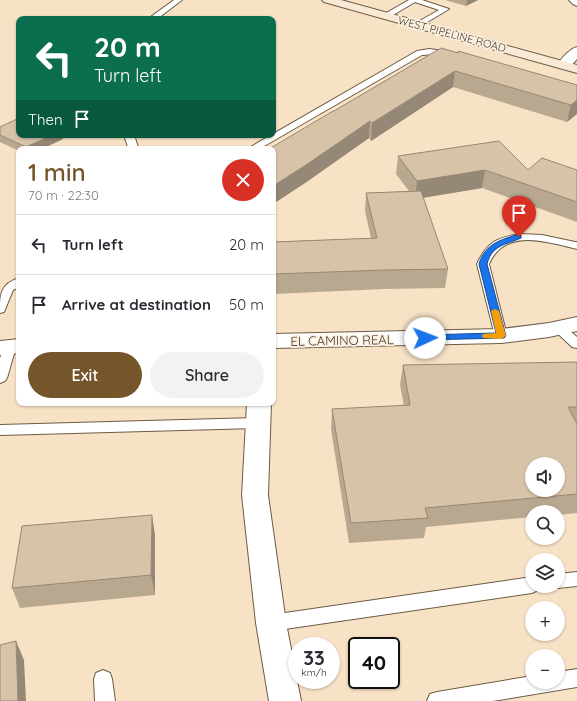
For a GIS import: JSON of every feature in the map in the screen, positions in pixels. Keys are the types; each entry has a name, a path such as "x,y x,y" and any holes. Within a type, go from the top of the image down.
{"main road":[{"name":"WEST PIPELINE ROAD","path":"328,0 577,69"}],"street":[{"path":"564,65 577,51"},
{"name":"EL CAMINO REAL","path":"276,341 501,336 568,326"},
{"path":"258,413 255,495 271,623 285,701"}],"lane":[{"path":"156,16 179,0"},
{"path":"385,16 414,0 445,9 419,25"},
{"path":"276,135 420,53 428,51 440,52 463,58"},
{"path":"257,146 271,138"},
{"path":"501,336 483,264 489,251 493,247 519,237 532,236 577,246"},
{"path":"0,310 8,288 16,284"},
{"path":"568,326 577,344"},
{"path":"0,378 10,347"},
{"path":"0,430 258,413"},
{"path":"565,580 577,579"},
{"path":"271,623 525,586"},
{"path":"565,680 577,678"},
{"path":"103,679 105,701"},
{"path":"437,701 525,686"}],"building":[{"path":"441,48 458,53 458,51 577,85 577,100 571,105 455,71 372,123 370,121 276,184 276,146 274,146"},
{"path":"16,119 16,138 46,138 28,146 24,146 0,135 0,127"},
{"path":"499,141 528,170 542,158 577,170 577,202 485,170 417,181 398,156"},
{"path":"421,191 448,269 276,274 276,242 377,238 366,193"},
{"path":"577,362 577,407 568,407 577,424 577,494 565,495 565,457 525,457 525,497 544,497 425,508 428,518 351,523 332,409 410,405 403,365"},
{"path":"152,515 151,575 12,588 22,526"},
{"path":"16,641 18,701 0,701 0,645"}],"slow traffic":[{"path":"487,336 501,336 495,311"}],"route":[{"path":"425,338 501,336 483,264 486,255 493,247 507,240 519,237"}]}
